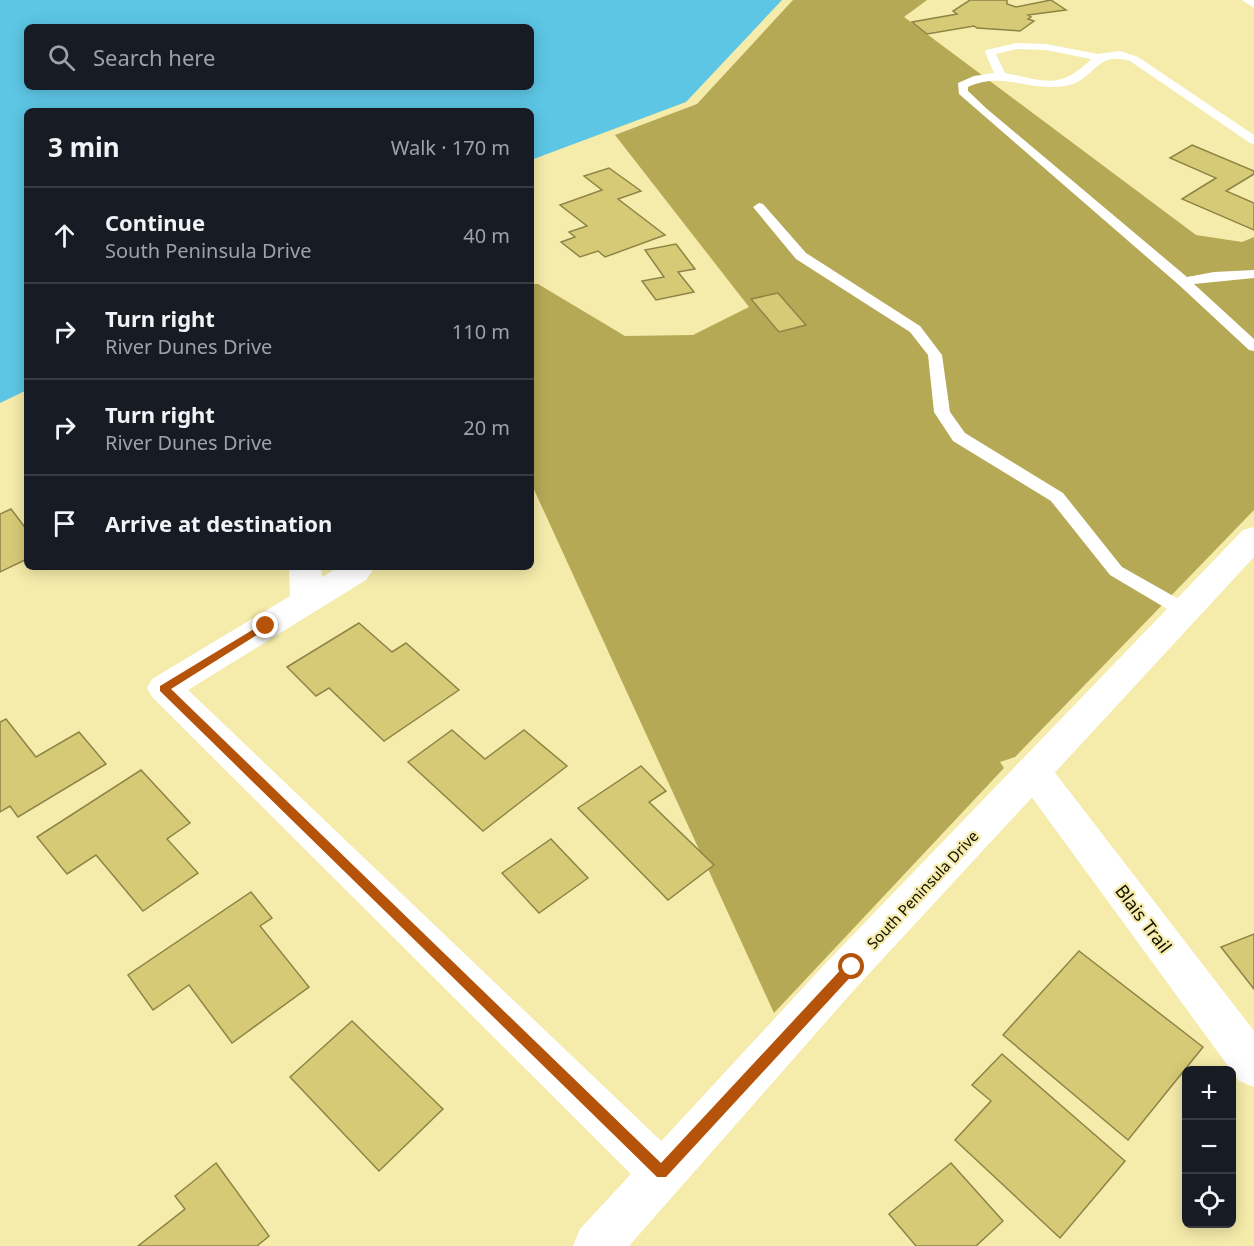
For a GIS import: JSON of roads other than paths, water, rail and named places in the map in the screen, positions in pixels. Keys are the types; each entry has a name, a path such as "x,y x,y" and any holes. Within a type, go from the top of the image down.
{"street":[{"name":"South Peninsula Drive","path":"597,1246 1033,771 1254,538"},
{"path":"357,570 306,584 164,688 662,1173"},
{"name":"Blais Trail","path":"1033,771 1254,1066"}],"lane":[{"path":"1000,74 990,52 1001,47 1050,49 1101,58"},
{"path":"1254,141 1134,59 1121,53 1107,54 1068,82 1041,85 1000,74 973,79 962,85 963,92 1184,282 1254,347"},
{"path":"759,207 801,256 915,328 935,355 942,412 959,437 1057,497 1116,571 1185,611"},
{"path":"1184,282 1214,276 1254,273"}],"water":[{"path":"0,0 782,0 686,102 534,159 534,108 24,108 24,391 0,403"}]}
